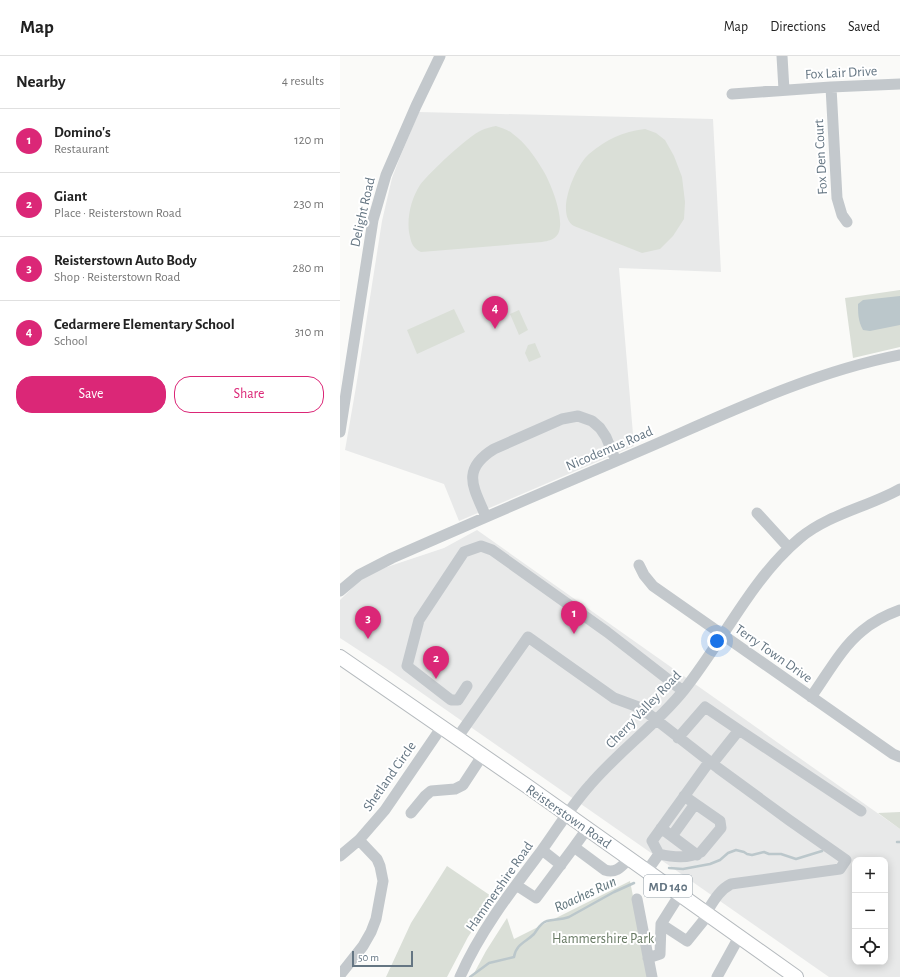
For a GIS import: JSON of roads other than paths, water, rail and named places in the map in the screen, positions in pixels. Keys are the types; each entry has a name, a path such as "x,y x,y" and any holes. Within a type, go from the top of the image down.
{"main road":[{"name":"Reisterstown Road","path":"340,657 680,894 796,977"}],"street":[{"name":"Delight Road","path":"340,432 373,220 386,175 440,56"},
{"path":"782,56 784,90"},
{"name":"Fox Lair Drive","path":"732,94 900,84"},
{"name":"Fox Den Court","path":"831,87 837,198 842,215 847,222"},
{"name":"Nicodemus Road","path":"340,591 359,575 374,566 760,399 805,381 854,366 900,355"},
{"path":"486,517 472,480 472,474 480,460 494,449 555,422 578,416 592,421 600,428 606,437 616,461"},
{"name":"Cherry Valley Road","path":"567,815 589,786 656,721 697,674 722,634 776,560 802,536 818,526 838,516 883,499 900,490"},
{"path":"757,513 789,548"},
{"path":"467,686 458,700 451,700 407,666 413,649 419,620 464,552 481,546 492,550 607,632 683,691"},
{"name":"Terry Town Drive","path":"640,565 644,575 653,586 893,754 900,757"},
{"path":"811,697 842,653 862,631 885,616 900,610"},
{"path":"457,738 528,637 614,698 641,708 711,763 788,820 846,860 840,869 731,884 720,893 687,941 661,924"},
{"path":"678,738 705,707 861,811"},
{"name":"Shetland Circle","path":"340,856 359,840 385,810 441,728"},
{"path":"659,854 652,841 684,796 739,730"},
{"path":"411,813 431,791 455,789 463,785 482,756"},
{"path":"659,854 670,856 691,856 697,854 701,852 721,828 720,821 684,796"},
{"path":"672,836 695,804"},
{"name":"Hammershire Road","path":"460,977 473,951 488,927 516,885 567,815"},
{"path":"661,828 697,854"},
{"path":"516,885 536,898 587,829"},
{"path":"340,975 372,932 383,881 377,859 359,840"},
{"path":"574,847 605,870 610,872 619,869 629,859"},
{"path":"542,850 561,865"},
{"path":"647,871 659,854"},
{"path":"648,958 660,954 661,924 680,894"},
{"path":"637,899 652,977"},
{"path":"717,977 740,937"}],"waterway":[{"name":"Roaches Run","path":"669,868 683,869 710,864 720,860 728,853 736,850 752,855 764,852 769,854 781,854 796,859 822,851"},
{"name":"Roaches Run","path":"470,977 489,963 514,957 519,946 534,934 545,922 569,917 614,892 634,883"}],"place":[{"name":"Cedarmere Elementary School","path":"495,329"},
{"name":"Domino's","path":"574,634"},
{"name":"Reisterstown Auto Body","path":"368,639"},
{"name":"Giant","path":"436,679"}],"park label":[{"name":"Hammershire Park","path":"603,938"}]}
